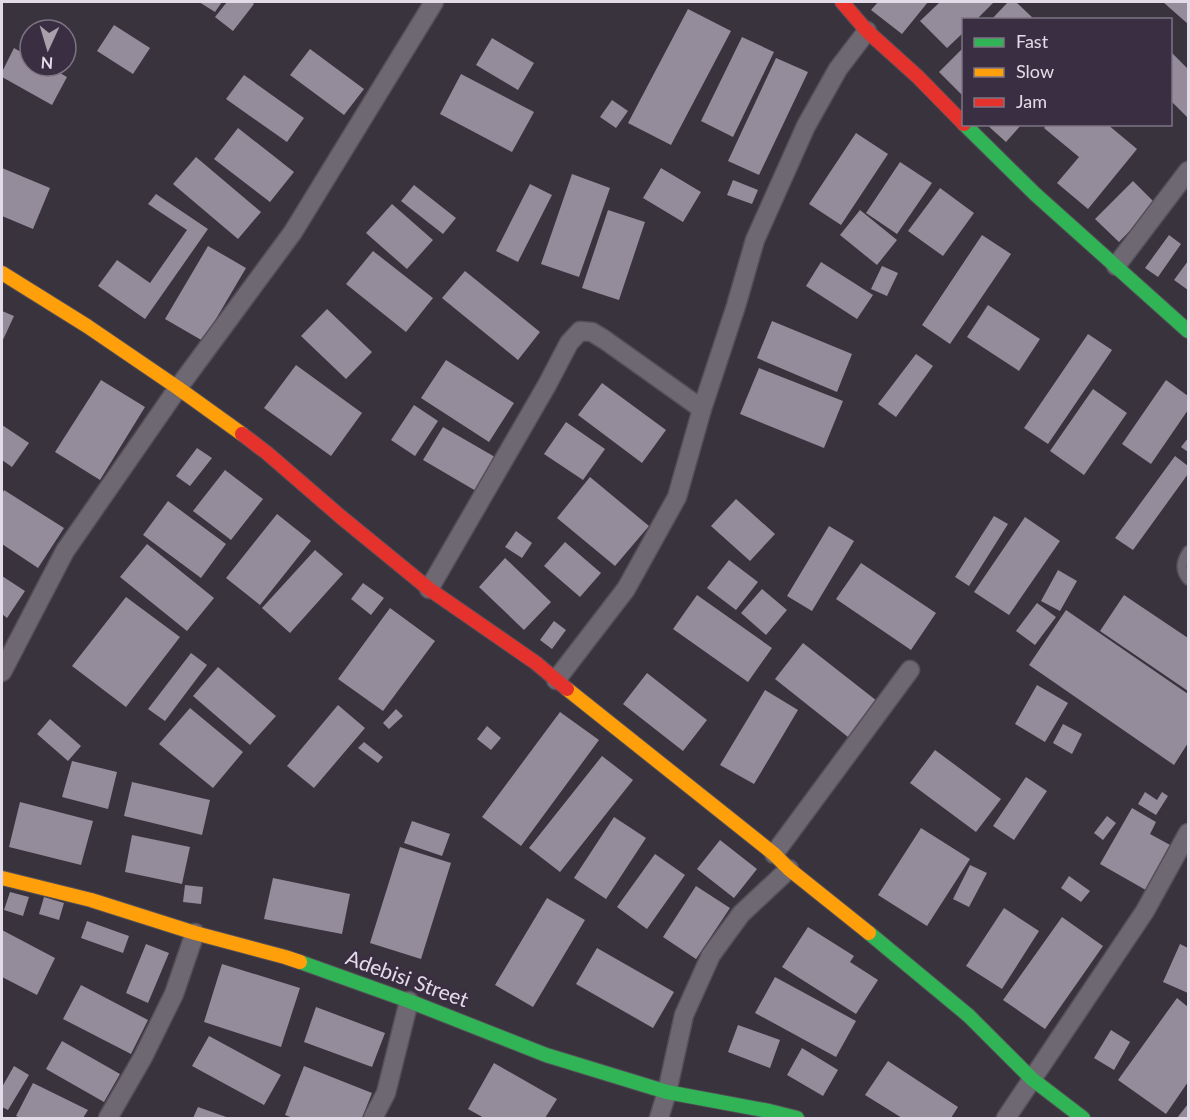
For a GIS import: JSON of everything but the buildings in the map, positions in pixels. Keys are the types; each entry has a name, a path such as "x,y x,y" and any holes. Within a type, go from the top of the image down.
{"street":[{"path":"2,672 65,550 178,388 293,232 434,2"},
{"path":"842,2 867,31 918,77 962,122"},
{"path":"556,680 626,589 677,497 755,240 806,126 838,69 867,31"},
{"path":"966,126 1035,194 1188,331"},
{"path":"1116,266 1188,171"},
{"path":"2,273 87,326 178,388 267,453 429,589 536,663 774,854 789,869 969,1016 1032,1079 1083,1119"},
{"path":"429,589 569,343 580,331 592,332 605,340 702,409"},
{"path":"774,854 910,670"},
{"path":"1005,1119 1145,911 1188,833"},
{"path":"659,1119 684,1015 711,955 741,914 789,869"},
{"name":"Adebisi Street","path":"2,878 91,900 195,933 285,957 409,1001 546,1055 667,1092 769,1111 797,1119"},
{"path":"108,1119 143,1057 174,994 195,933"},
{"path":"373,1119 386,1093 409,1001"}],"lane":[{"path":"1188,550 1181,565 1183,575 1188,580"}],"traffic: fast":[{"path":"966,126 1035,194 1188,331"},
{"path":"869,933 969,1016 1032,1079 1083,1118"},
{"path":"300,962 409,1001 546,1055 667,1092 797,1118"}],"traffic: slow":[{"path":"2,273 87,326 242,434"},
{"path":"567,689 869,933"},
{"path":"2,878 91,900 195,933 300,962"}],"traffic: jam":[{"path":"842,2 867,31 918,77 962,122"},
{"path":"242,434 429,589 536,663 567,689"}]}
